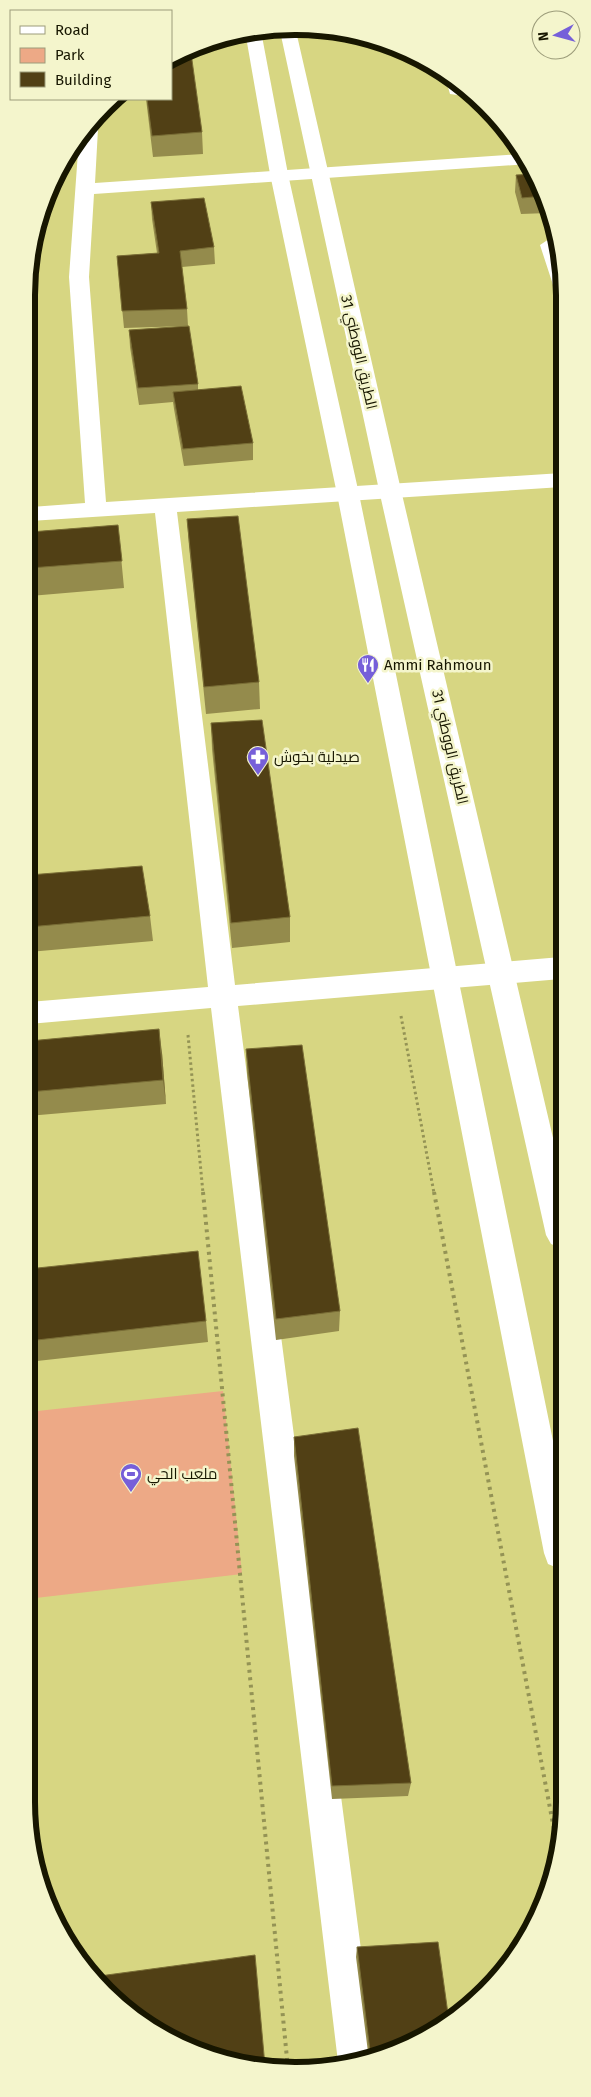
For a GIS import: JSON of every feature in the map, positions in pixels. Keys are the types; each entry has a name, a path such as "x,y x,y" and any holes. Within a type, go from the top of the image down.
{"main road":[{"name":"الطريق الووطني 31","path":"289,35 390,490 556,1213"},
{"path":"254,38 279,174 348,494 443,978 556,1533"},
{"path":"88,138 79,277 96,508"},
{"path":"85,189 279,174 517,160"},
{"path":"35,514 96,508 556,480"},
{"path":"165,504 223,997 356,2055"},
{"path":"35,1013 556,968"}],"lane":[{"path":"550,242 546,245 554,269"}],"path":[{"path":"391,1016 401,1015 554,1831"},
{"path":"228,1031 188,1035 287,2062"}],"green space":[{"name":"ملعب الحي","path":"223,1391 242,1574 35,1598 35,1411"}],"building":[{"path":"192,57 202,132 152,136 147,100 172,100 172,66"},
{"path":"526,174 536,197 522,198 516,175"},
{"path":"204,198 214,247 180,251 187,309 122,311 117,256 159,253 151,202"},
{"path":"189,326 198,384 138,388 129,330"},
{"path":"241,386 253,443 183,449 173,392"},
{"path":"238,516 259,682 204,687 187,519"},
{"path":"118,525 122,561 35,568 35,532"},
{"path":"262,720 290,917 231,923 211,723"},
{"path":"142,866 150,916 35,926 35,875"},
{"path":"159,1029 163,1080 35,1091 35,1040"},
{"path":"302,1045 340,1311 276,1319 246,1049"},
{"path":"198,1251 206,1321 35,1340 35,1268"},
{"path":"358,1428 411,1783 332,1786 294,1437"},
{"path":"438,1942 448,2012 411,2035 370,2051 357,1947"},
{"path":"255,1955 264,2060 228,2053 180,2035 137,2008 111,1986 102,1976"}],"place":[{"name":"Ammi Rahmoun","path":"368,684"},
{"name":"صيدلية بخوش","path":"258,776"},
{"name":"ملعب الحي","path":"131,1493"}]}
